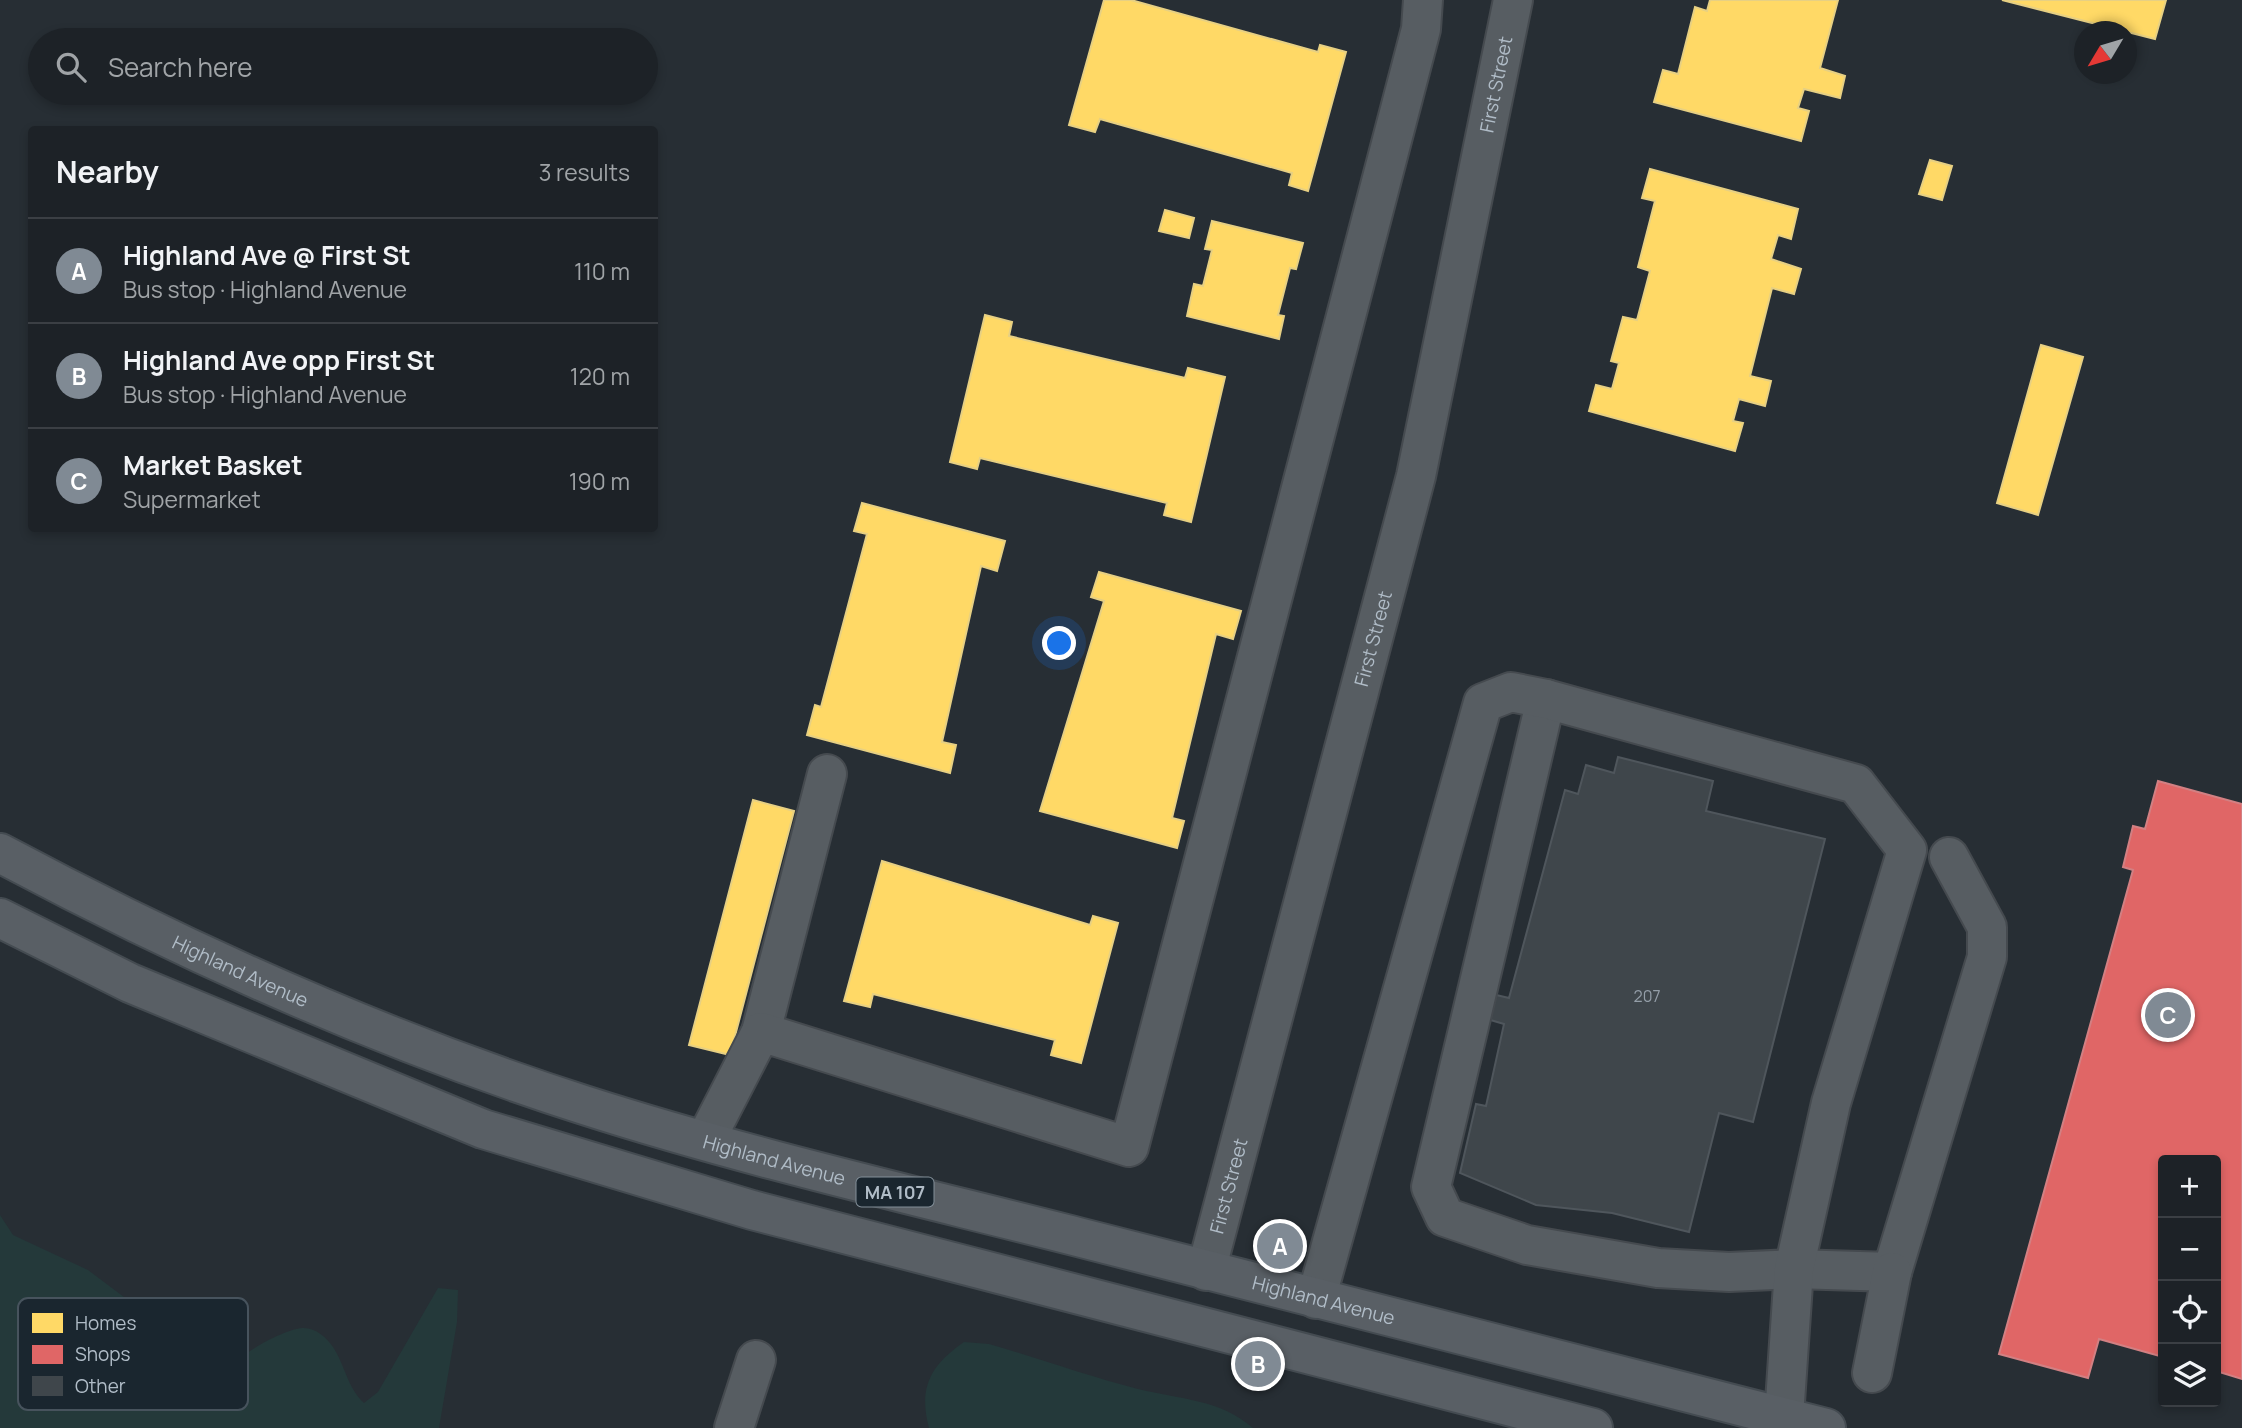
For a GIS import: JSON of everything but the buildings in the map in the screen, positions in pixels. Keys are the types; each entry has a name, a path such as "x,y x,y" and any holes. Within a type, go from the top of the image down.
{"main road":[{"name":"Highland Avenue","path":"0,853 113,914 236,972 453,1058 585,1105 886,1190 1826,1428"},
{"path":"0,918 130,983 483,1129 752,1210 1593,1428"}],"street":[{"name":"First Street","path":"1206,1271 1416,476 1513,0"},
{"path":"761,1032 1129,1147 1422,29 1420,1"},
{"path":"1316,1299 1483,703 1511,692 1546,699 1856,784 1907,850 1831,1103 1794,1269 1784,1418"},
{"path":"1546,699 1431,1187 1444,1217 1527,1245 1658,1268 1729,1272 1794,1269 1892,1272"},
{"path":"706,1139 761,1032 827,774"},
{"path":"1872,1373 1892,1272 1987,957 1987,927 1949,857"},
{"path":"734,1428 756,1360"}],"green space":[{"path":"0,1215 13,1235 88,1270 125,1298 18,1298 18,1410 248,1410 248,1352 287,1332 302,1328 320,1333 330,1343 354,1390 364,1403 378,1392 438,1288 458,1290 457,1322 439,1428 0,1428"},
{"path":"964,1342 989,1344 1119,1384 1198,1401 1227,1411 1253,1428 929,1428 925,1400 930,1378 943,1359"}],"place":[{"name":"Market Basket","path":"2168,1015"},
{"name":"Highland Ave @ First St","path":"1280,1246"},
{"name":"Highland Ave opp First St","path":"1258,1364"}]}
